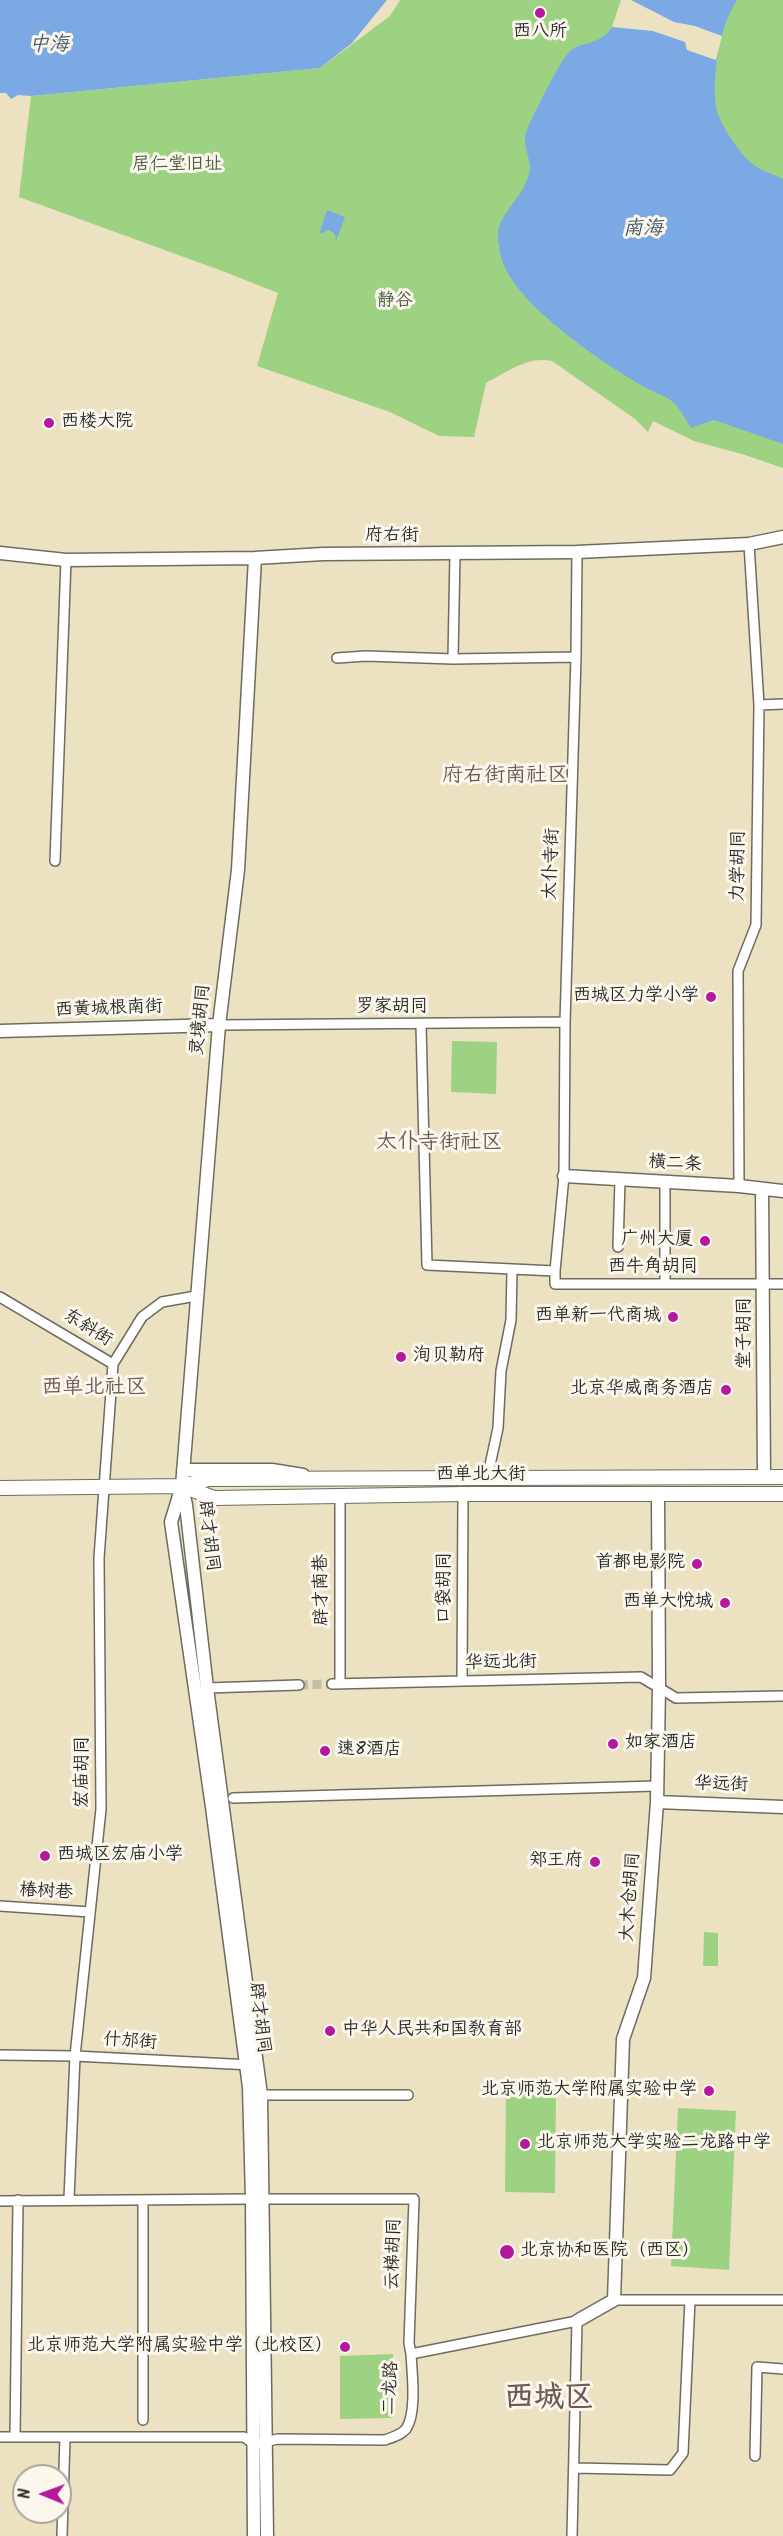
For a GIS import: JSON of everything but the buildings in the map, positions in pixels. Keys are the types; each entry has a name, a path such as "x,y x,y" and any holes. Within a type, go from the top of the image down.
{"main road":[{"name":"府右街","path":"0,554 66,560 255,558 323,554 577,552 749,544 783,537"},
{"name":"灵境胡同","path":"182,1486 219,1025 238,870 255,558"},
{"name":"西黄城根南街","path":"0,1031 219,1025"},
{"name":"横二条","path":"564,1176 739,1186 783,1191"},
{"name":"堂子胡同","path":"762,1189 764,1477"},
{"path":"183,1470 272,1470 325,1478"},
{"name":"西单北大街","path":"0,1488 182,1486 209,1479 783,1477"},
{"name":"西单北大街","path":"182,1486 214,1498 463,1494 783,1494"},
{"name":"辟才胡同","path":"182,1486 251,2065 257,2199 260,2443 267,2536"},
{"name":"辟才胡同","path":"182,1486 171,1522 251,2065 261,2095 257,2199"},
{"name":"大木仓胡同","path":"614,2300 623,2039 644,1978 657,1802 658,1494"},
{"name":"华远街","path":"657,1802 783,1807"},
{"name":"二龙路","path":"578,2321 614,2300"},
{"name":"辟才胡同","path":"254,2536 260,2443"}],"street":[{"name":"力学胡同","path":"739,1186 738,972 756,925 759,705 749,544"},
{"name":"太仆寺街","path":"555,1271 564,1176 565,1022 577,552"},
{"path":"453,659 455,554"},
{"path":"55,861 66,560"},
{"path":"337,658 366,656 453,659 576,657"},
{"path":"759,705 783,704"},
{"name":"罗家胡同","path":"219,1025 565,1022"},
{"path":"422,1025 427,1265 555,1271"},
{"path":"618,1247 620,1180"},
{"path":"665,1183 665,1282"},
{"path":"490,1477 490,1465 498,1428 501,1371 511,1320 513,1270"},
{"name":"西牛角胡同","path":"555,1271 555,1284 764,1284"},
{"path":"764,1284 783,1284"},
{"path":"113,1364 142,1317 162,1302 196,1296"},
{"name":"东斜街","path":"0,1297 113,1364 103,1487"},
{"name":"宏庙胡同","path":"69,2199 75,2055 101,1809 99,1558 103,1487"},
{"name":"口袋胡同","path":"462,1681 463,1494"},
{"name":"辟才南巷","path":"336,1684 340,1496"},
{"name":"华远北街","path":"336,1684 641,1677 676,1698 783,1696"},
{"path":"207,1688 299,1685"},
{"path":"233,1798 656,1786"},
{"name":"椿树巷","path":"0,1906 90,1912"},
{"name":"什邡街","path":"0,2055 75,2055 251,2065"},
{"path":"261,2095 408,2095"},
{"path":"0,2201 257,2199"},
{"name":"云梯胡同","path":"257,2199 414,2199 411,2354"},
{"path":"15,2437 18,2200"},
{"path":"143,2200 143,2420"},
{"path":"614,2300 783,2300"},
{"path":"575,2468 670,2470 683,2453 690,2300"},
{"path":"572,2536 578,2321"},
{"name":"二龙路","path":"0,2437 244,2437 260,2443 278,2439 386,2440 396,2437 405,2430 409,2422 412,2408 411,2354 578,2321"},
{"path":"755,2456 758,2367 783,2369"},
{"path":"62,2536 65,2437"}],"green space":[{"path":"400,0 783,0 783,468 694,441 653,421 648,432 635,419 552,361 543,360 518,366 486,383 474,437 439,436 390,412 257,366 278,293 19,197 31,96 320,68 390,16"},
{"path":"452,1041 497,1042 496,1094 451,1092"},
{"path":"704,1932 718,1933 718,1966 703,1966"},
{"path":"506,2092 556,2092 555,2193 505,2192"},
{"path":"678,2108 736,2111 729,2270 671,2266"},
{"path":"393,2354 392,2418 340,2419 340,2356"}],"water":[{"name":"中海","path":"0,0 387,0 352,43 320,68 31,96 18,95 11,99 6,93 0,93"},
{"name":"南海","path":"622,0 737,0 726,24 718,52 715,81 716,107 725,128 745,157 753,165 783,179 783,444 714,420 691,428 673,402 624,375 557,327 519,289 506,269 500,251 498,233 503,218 528,177 530,164 525,137 531,122 566,56 575,48 599,39 609,31 616,20"},
{"path":"327,210 345,217 336,241 335,234 329,230 319,234"}],"pier":[{"path":"621,0 631,0 674,22 695,26 722,36 716,60 687,50 685,42 653,31 612,27"}],"tunnel":[{"path":"299,1685 332,1684"}],"place":[{"name":"西八所","path":"540,13"},
{"name":"西楼大院","path":"49,423"},
{"name":"西城区力学小学","path":"711,997"},
{"name":"广州大厦","path":"705,1241"},
{"name":"西单新一代商城","path":"673,1317"},
{"name":"洵贝勒府","path":"401,1357"},
{"name":"北京华威商务酒店","path":"726,1390"},
{"name":"首都电影院","path":"697,1564"},
{"name":"西单大悦城","path":"725,1603"},
{"name":"如家酒店","path":"613,1744"},
{"name":"速8酒店","path":"325,1751"},
{"name":"西城区宏庙小学","path":"45,1856"},
{"name":"郑王府","path":"595,1862"},
{"name":"中华人民共和国教育部","path":"330,2031"},
{"name":"北京师范大学附属实验中学","path":"709,2091"},
{"name":"北京师范大学实验二龙路中学","path":"525,2144"},
{"name":"北京协和医院（西区）","path":"507,2252"},
{"name":"北京师范大学附属实验中学（北校区）","path":"345,2347"}],"district":[{"name":"府右街南社区","path":"505,777"},
{"name":"太仆寺街社区","path":"439,1144"},
{"name":"西单北社区","path":"94,1389"},
{"name":"西城区","path":"549,2401"}],"park label":[{"name":"居仁堂旧址","path":"177,166"},
{"name":"静谷","path":"395,302"}]}
